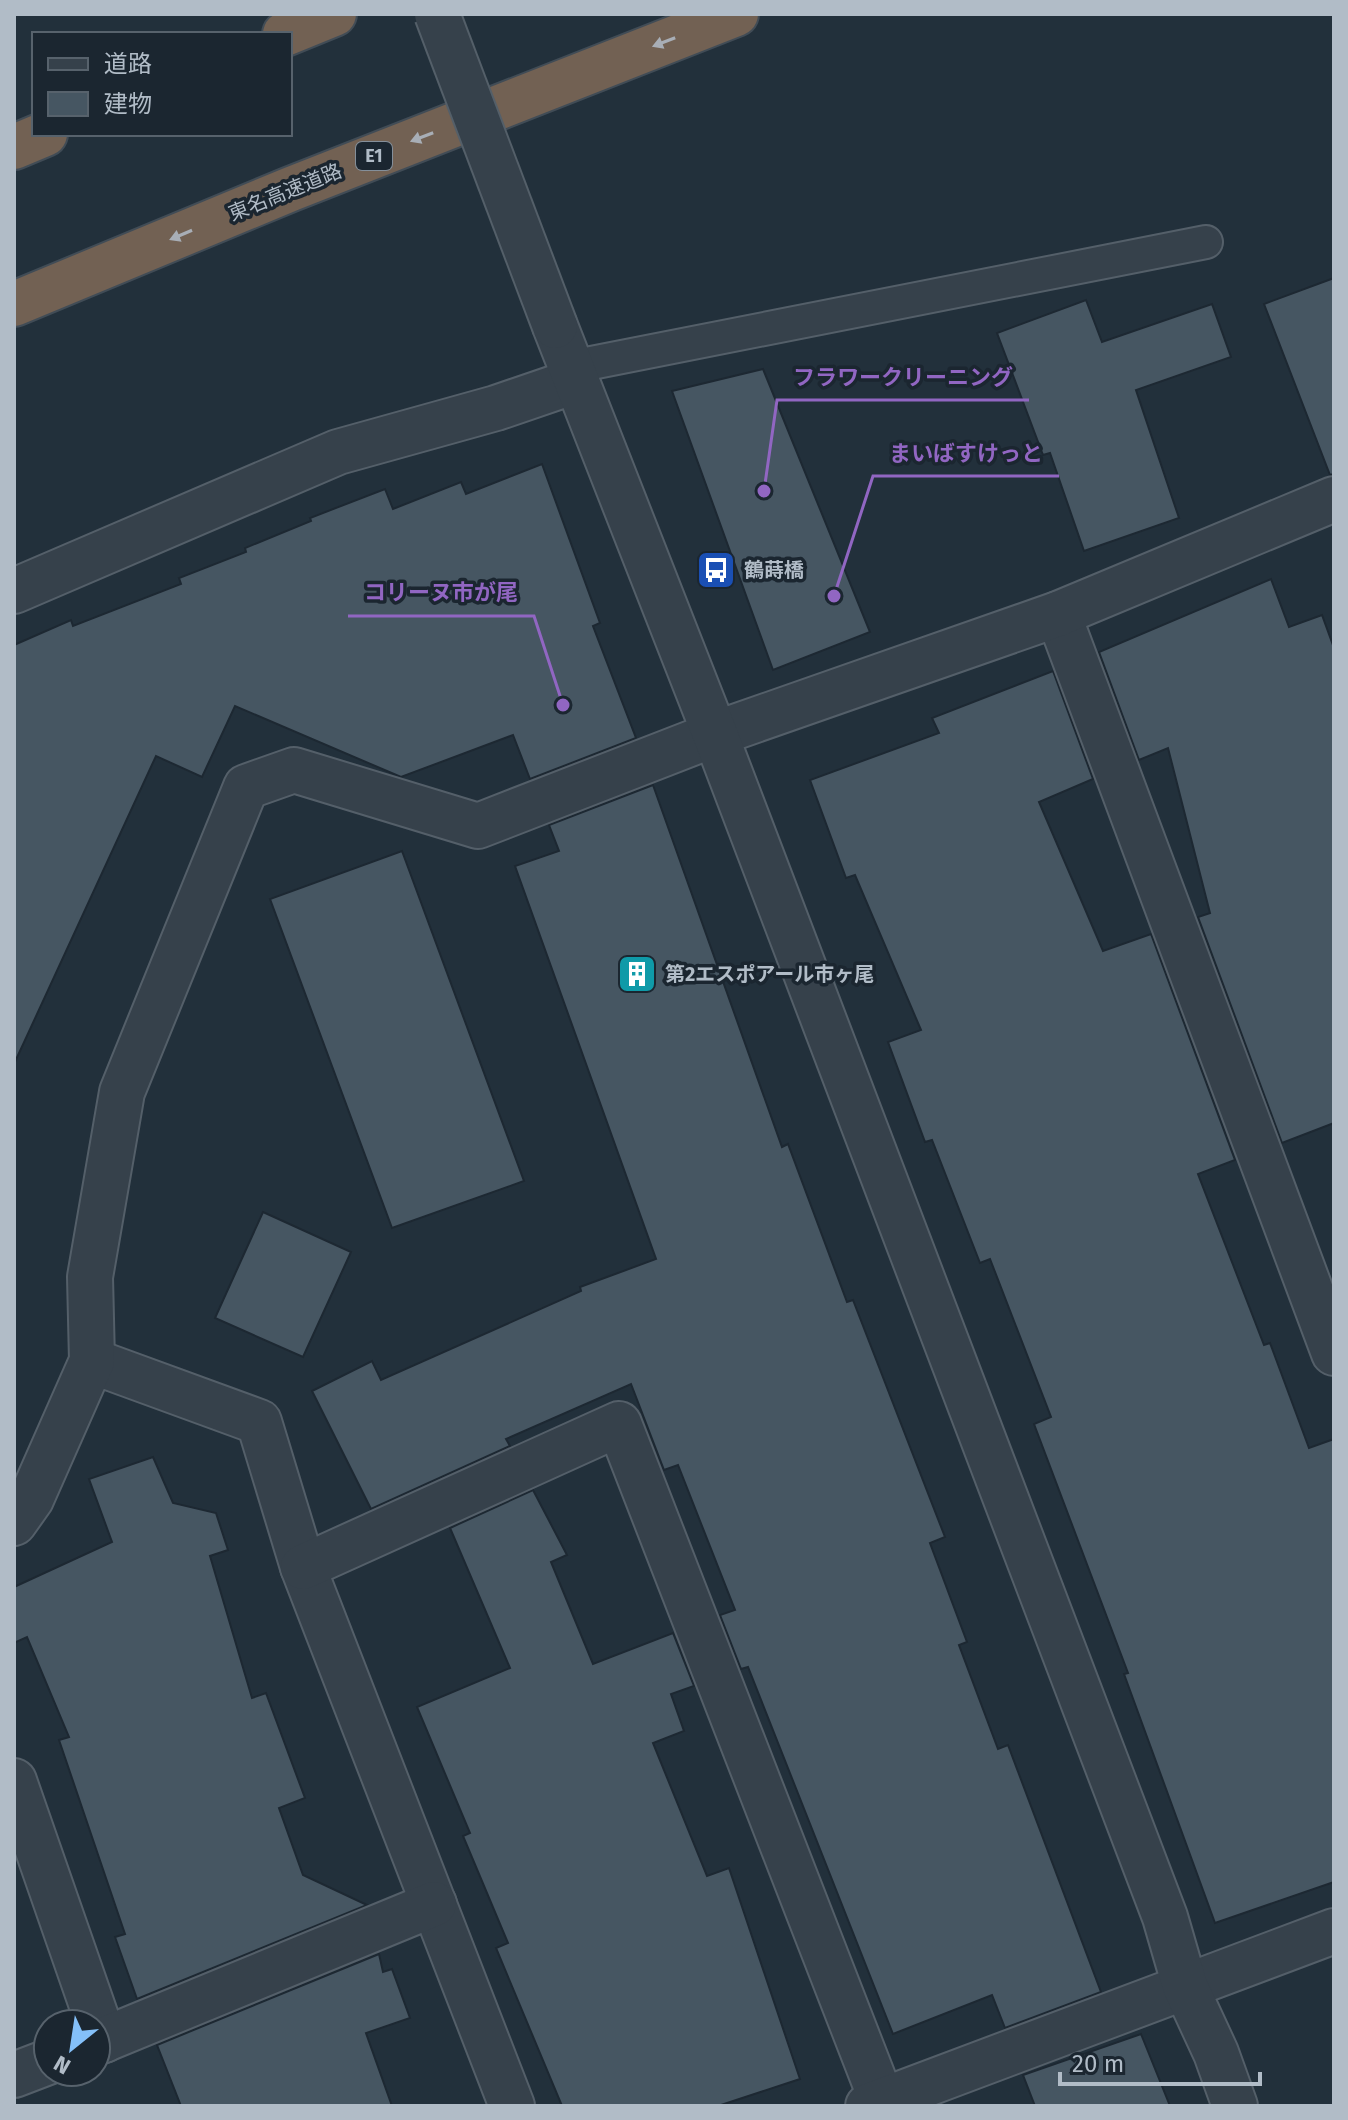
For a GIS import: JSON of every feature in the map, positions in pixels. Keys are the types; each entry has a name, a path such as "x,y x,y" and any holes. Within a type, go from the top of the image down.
{"highway":[{"path":"290,32 334,14"},
{"name":"東名高速道路","path":"14,304 291,189 736,14"},
{"path":"14,147 40,136"}],"street":[{"path":"437,14 1165,1917 1185,1986 1216,2053 1235,2106"},
{"path":"14,591 338,452 496,408 573,374"},
{"path":"14,1523 31,1499 92,1361 90,1277 122,1092 246,787 294,770 478,826 715,734 1058,614 1334,499"},
{"path":"1058,614 1334,1353"},
{"path":"92,1361 259,1422 303,1567 512,2106"},
{"path":"303,1567 619,1424 878,2104 1334,1931"},
{"path":"14,1781 89,2008"},
{"path":"112,2036 434,1904"}],"lane":[{"path":"573,374 1206,242"}],"building":[{"path":"1334,278 1334,474 1330,475 1264,304"},
{"path":"1086,300 1102,342 1212,304 1231,357 1136,390 1179,518 1084,551 1050,453 1043,455 997,333"},
{"path":"763,369 870,632 773,670 672,391"},
{"path":"542,464 600,623 593,626 636,738 530,779 513,735 401,777 235,706 202,777 156,756 14,1064 14,645 71,620 73,626 181,584 179,578 246,552 245,548 311,521 310,518 385,489 393,509 461,482 466,494"},
{"path":"1271,579 1289,627 1322,615 1334,648 1334,1123 1282,1143 1198,917 1210,913 1168,748 1139,760 1099,652"},
{"path":"1053,671 1093,779 1039,802 1103,951 1151,934 1235,1160 1198,1174 1264,1345 1270,1343 1309,1448 1334,1439 1334,1882 1215,1923 1124,1674 1128,1673 1034,1424 1051,1417 990,1259 980,1263 932,1140 925,1142 888,1042 921,1030 855,875 846,878 810,780 939,733 932,718"},
{"path":"653,785 782,1147 788,1144 847,1302 853,1300 945,1537 930,1543 967,1642 959,1645 998,1749 1008,1745 1101,1992 1005,2028 992,1995 893,2034 748,1667 741,1669 720,1615 735,1610 678,1465 664,1470 631,1384 506,1439 510,1446 371,1509 312,1391 372,1361 381,1380 581,1291 580,1287 656,1259 515,866 559,851 549,825"},
{"path":"402,851 524,1181 392,1228 270,899"},
{"path":"263,1212 351,1252 303,1357 215,1318"},
{"path":"153,1457 173,1503 216,1513 228,1550 210,1556 252,1698 266,1693 305,1798 279,1808 303,1875 367,1905 137,1999 115,1937 125,1934 59,1740 69,1737 27,1637 14,1643 14,1587 112,1542 89,1479"},
{"path":"533,1490 567,1555 551,1562 593,1664 673,1633 694,1686 671,1694 684,1731 653,1743 707,1876 729,1868 800,2079 718,2106 562,2106 496,1948 508,1943 463,1836 470,1833 417,1707 510,1668 450,1528"},
{"path":"379,1954 383,1972 392,1969 410,2018 366,2033 392,2106 181,2106 157,2045"},
{"path":"1141,2034 1170,2106 1035,2106 1023,2075"}],"place":[{"name":"フラワークリーニング","path":"764,491"},
{"name":"鶴蒔橋","path":"716,570"},
{"name":"まいばすけっと","path":"834,596"},
{"name":"コリーヌ市が尾","path":"563,705"},
{"name":"第2エスポアール市ヶ尾","path":"637,974"}]}
